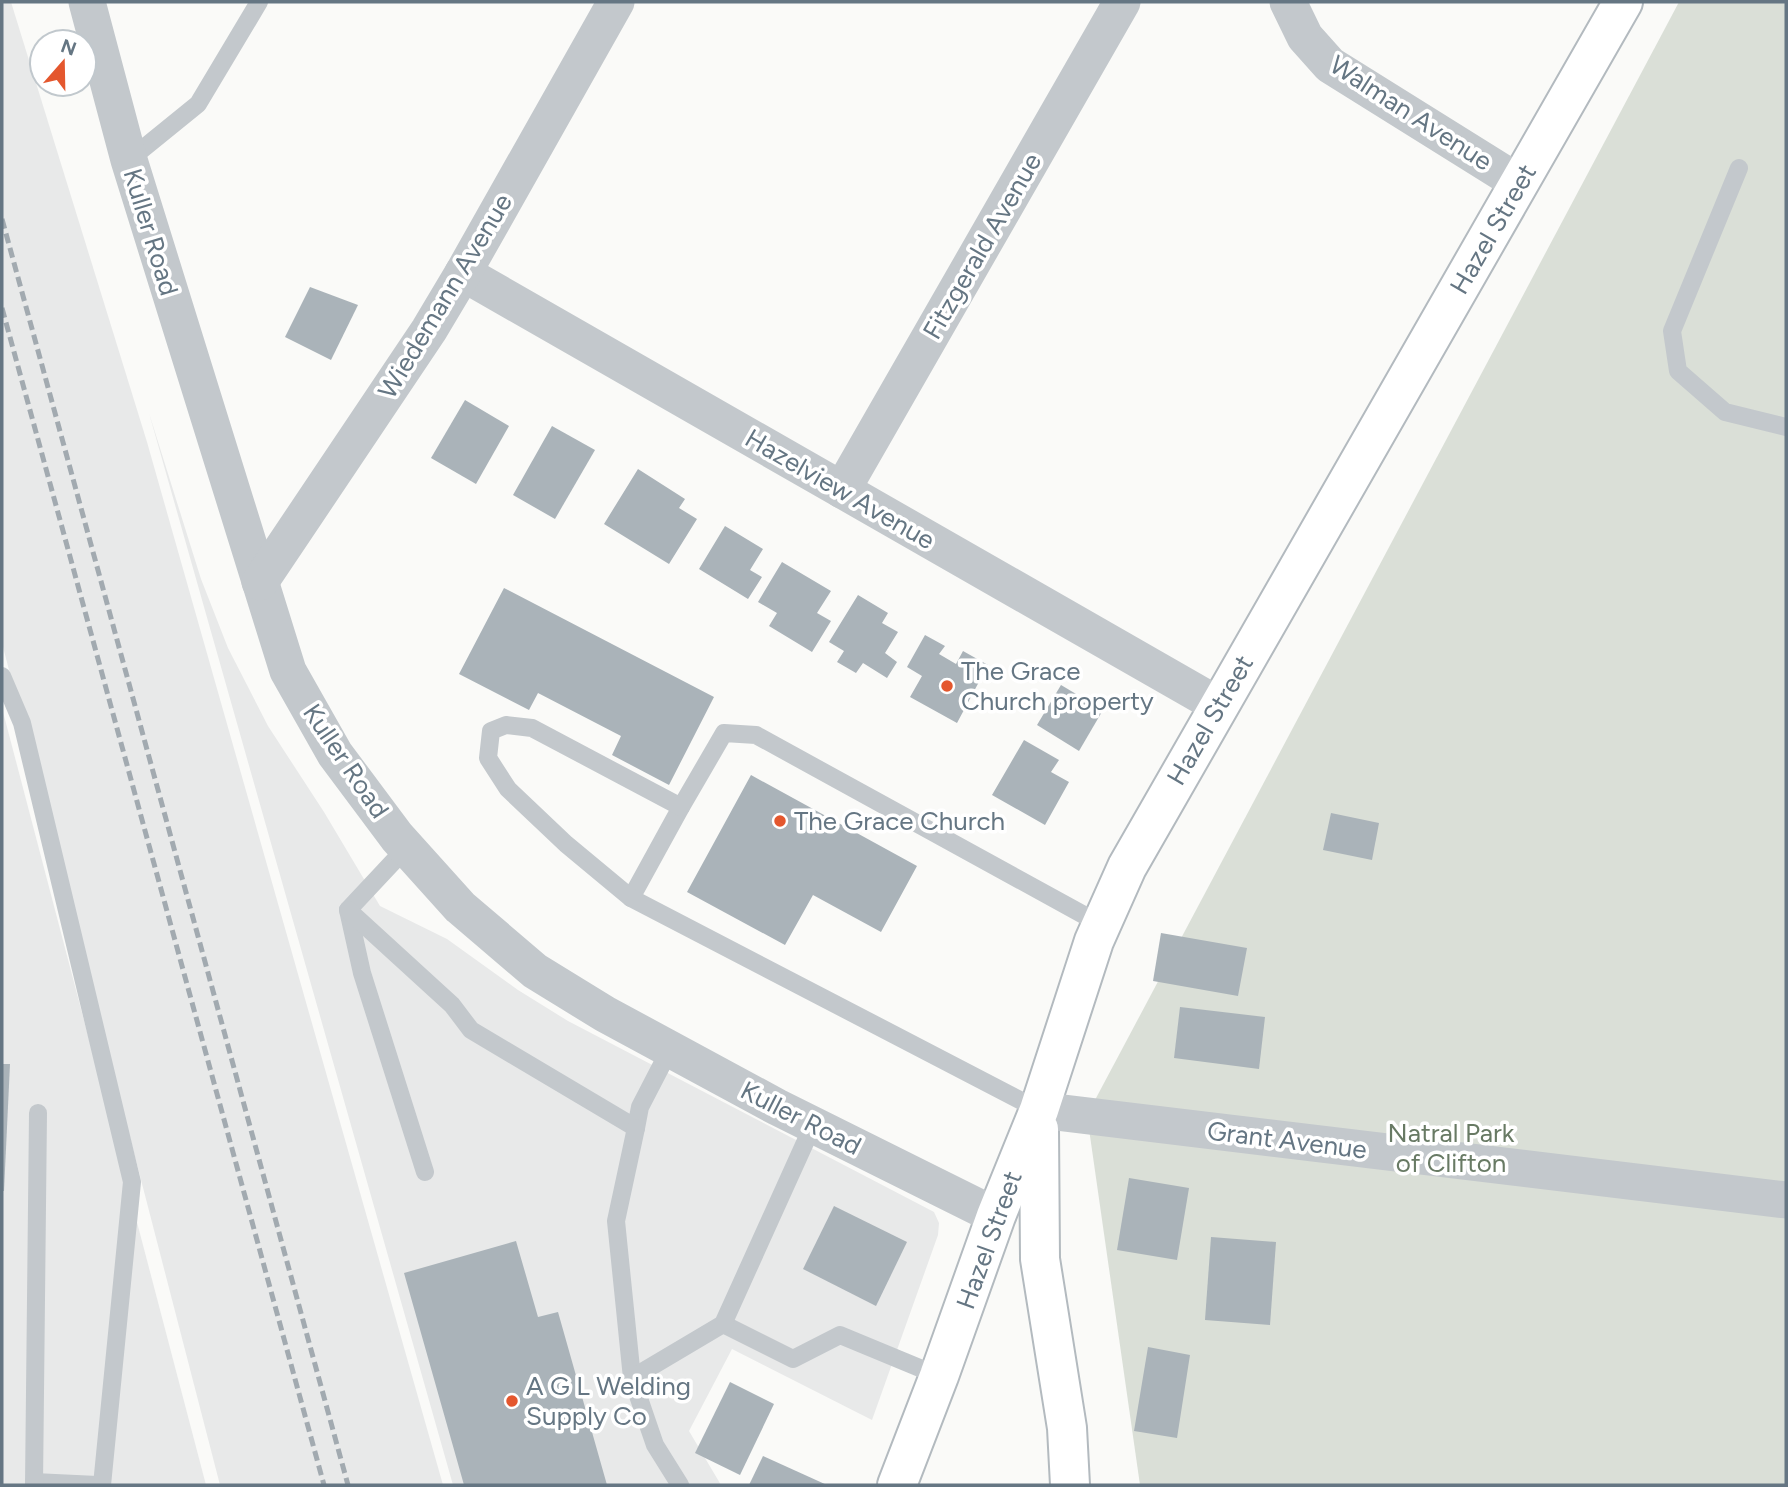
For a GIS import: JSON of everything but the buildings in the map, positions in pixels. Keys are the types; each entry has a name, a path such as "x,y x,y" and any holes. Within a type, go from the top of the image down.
{"street":[{"name":"Kuller Road","path":"87,2 129,160 288,671 335,754 397,837 460,907 535,971 606,1014 813,1125 996,1216"},
{"name":"Wiedemann Avenue","path":"260,582 429,330 616,2"},
{"name":"Fitzgerald Avenue","path":"842,490 1122,2"},
{"name":"Walman Avenue","path":"1288,2 1305,37 1330,65 1519,183"},
{"name":"Hazel Street","path":"897,1485 996,1216 1039,1110 1094,941 1127,867 1623,2"},
{"name":"Hazelview Avenue","path":"463,273 1218,705"},
{"name":"Grant Avenue","path":"1039,1110 1786,1200"},
{"path":"1039,1110 1040,1259 1067,1429 1070,1485"}],"lane":[{"path":"129,160 198,104 259,2"},
{"path":"1739,168 1672,331 1678,371 1725,412 1786,427"},
{"path":"2,676 22,723 132,1182 99,1485 34,1484 38,1113"},
{"path":"681,807 532,728 506,725 491,731 488,758 508,789 566,844 631,898 1039,1110"},
{"path":"631,898 724,733 755,735 1102,925"},
{"path":"348,910 407,847"},
{"path":"348,910 452,1005 471,1030 636,1128"},
{"path":"348,910 362,973 425,1172"},
{"path":"670,1049 640,1107 616,1221 632,1378 655,1445 680,1485"},
{"path":"632,1378 723,1324 813,1125"},
{"path":"723,1324 793,1359 840,1335 939,1376"}],"shaded area":[{"path":"2,2 11,2 28,57 28,98 41,98 147,442 443,1485 220,1485 2,643"},
{"path":"149,413 201,579 228,648 268,726 324,812 380,906 447,939 518,990 568,1021 934,1212 939,1223 938,1235 872,1420 732,1349 689,1431 721,1485 453,1485"},
{"path":"2,708 206,1485 2,1485"}],"green space":[{"name":"Natral Park of Clifton","path":"1679,2 1786,2 1786,1485 1140,1485 1087,1115"}],"railway":[{"path":"2,219 348,1485"},
{"path":"2,308 324,1485"}],"place":[{"name":"The Grace Church property","path":"947,686"},
{"name":"The Grace Church","path":"780,821"},
{"name":"A G L Welding Supply Co","path":"512,1401"}]}
